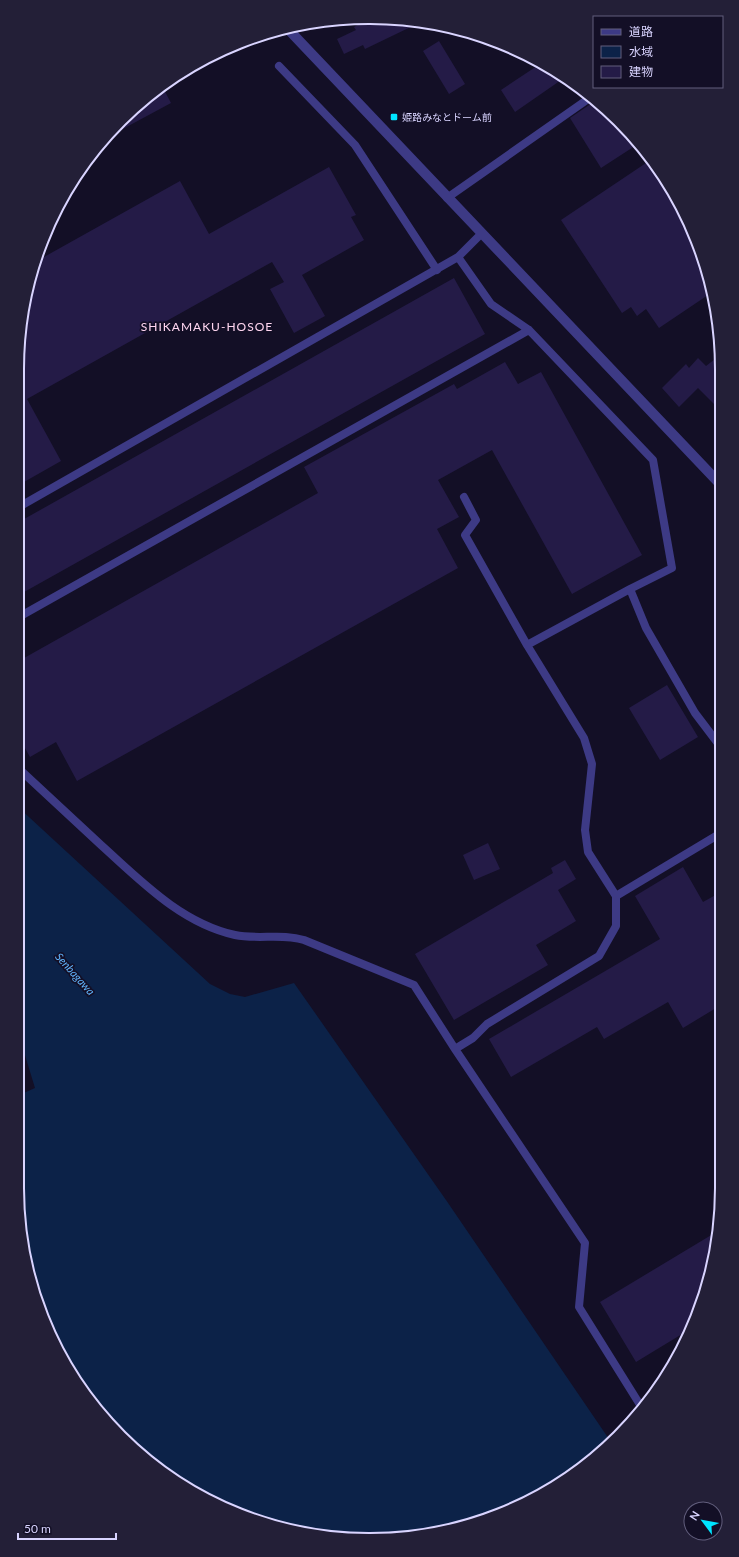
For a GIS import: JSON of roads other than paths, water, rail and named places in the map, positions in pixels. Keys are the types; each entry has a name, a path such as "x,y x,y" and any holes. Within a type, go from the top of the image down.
{"street":[{"path":"292,33 715,479"}],"lane":[{"path":"279,66 355,145 437,270"},
{"path":"447,198 586,100"},
{"path":"24,504 437,270 458,257 482,233"},
{"path":"458,257 491,304 529,330 653,460 672,568 527,645"},
{"path":"24,614 529,330"},
{"path":"455,1049 473,1038 487,1024 599,956 616,926 616,896 588,852 585,830 592,764 584,738 527,645 465,535 476,520 464,498"},
{"path":"630,589 646,628 695,713 715,739"},
{"path":"24,773 144,884 171,906 201,923 235,935 256,937 292,936 414,985 585,1243 580,1307 639,1403"},
{"path":"616,896 715,838"}],"water":[{"name":"Senbagawa","path":"24,812 210,984 230,994 245,997 294,983 446,1200 608,1437 580,1462 561,1475 542,1487 502,1507 459,1521 415,1530 370,1533 324,1530 302,1526 258,1515 237,1507 197,1487 159,1462 125,1432 95,1398 70,1360 50,1320 42,1299 31,1255 25,1210 24,1093 35,1088 24,1052"}],"place":[{"name":"姫路みなとドーム前","path":"394,117"}],"district":[{"name":"SHIKAMAKU-HOSOE","path":"207,327"}]}
